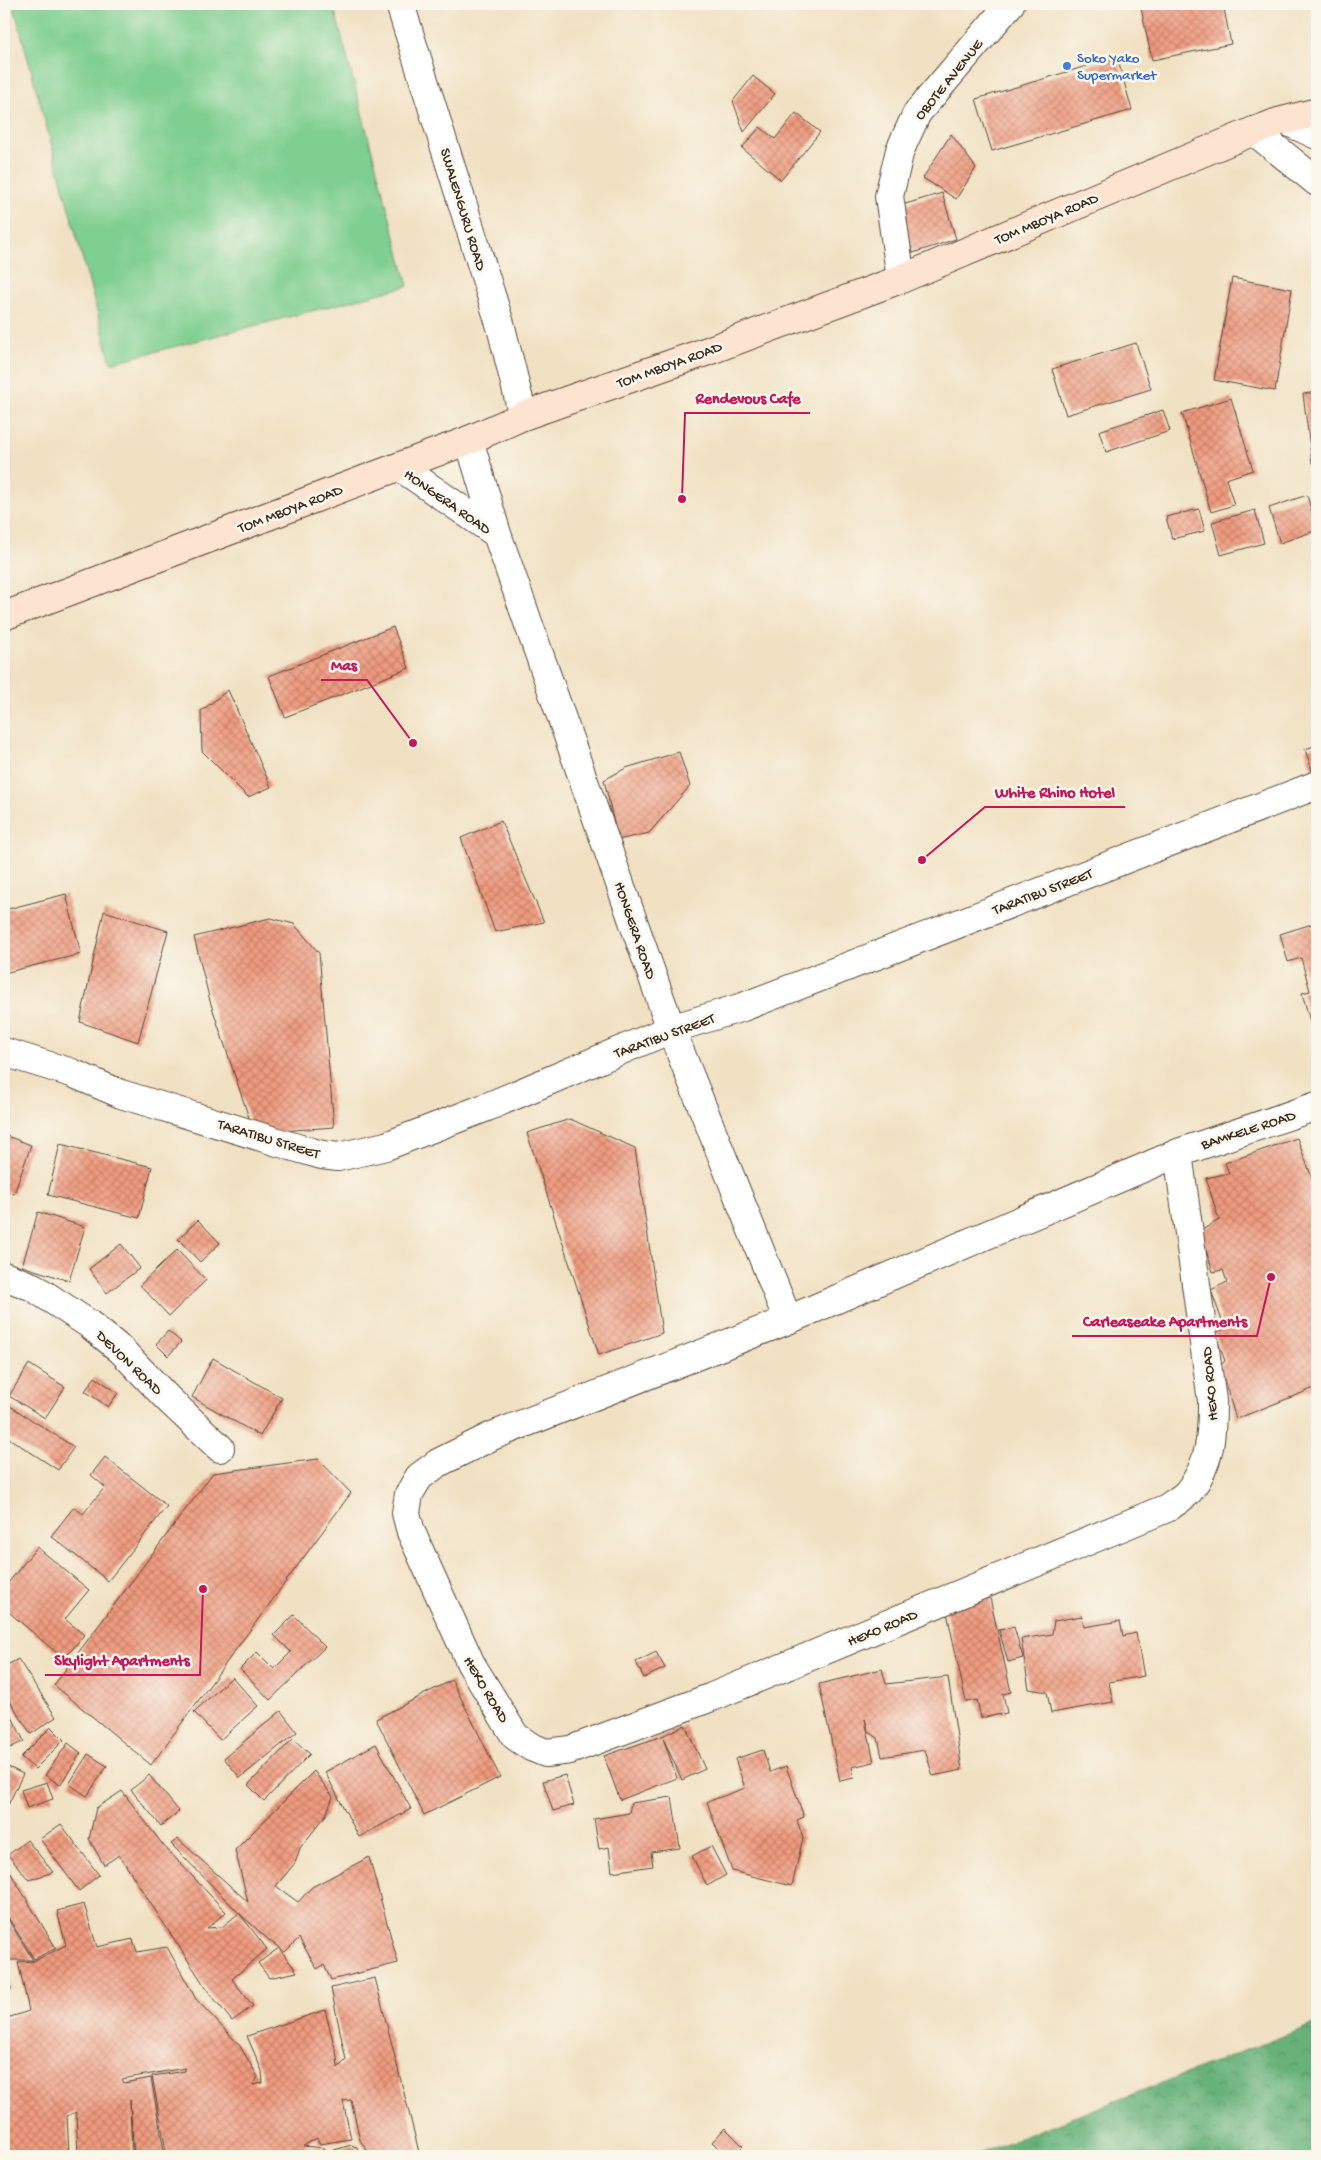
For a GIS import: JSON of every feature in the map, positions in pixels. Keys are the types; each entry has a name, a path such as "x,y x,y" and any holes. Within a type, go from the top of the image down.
{"main road":[{"name":"TOM MBOYA ROAD","path":"11,614 400,467 523,416 705,352 901,279 1266,126 1317,112"}],"street":[{"name":"SWALENGURU ROAD","path":"400,4 501,327 523,416"},
{"name":"OBOTE AVENUE","path":"901,279 889,196 900,150 917,113 1010,4"},
{"path":"1266,126 1317,182"},
{"name":"HONGERA ROAD","path":"469,440 497,534 671,1029 788,1320"},
{"name":"HONGERA ROAD","path":"400,467 497,534"},
{"name":"TARATIBU STREET","path":"4,1052 72,1073 121,1094 294,1147 322,1155 338,1157 386,1146 488,1107 671,1029 743,1007 1317,785"},
{"name":"BAMKELE ROAD","path":"1178,1152 1317,1106"},
{"name":"HEKO ROAD","path":"1178,1152 1212,1401 1212,1438 1202,1470 1188,1492 1167,1508 712,1697 570,1750 546,1753 531,1747 515,1736 471,1664 411,1532 406,1513 409,1494 419,1478 438,1463 492,1436 788,1320 1178,1152"},
{"name":"DEVON ROAD","path":"4,1276 33,1287 89,1324 121,1350 168,1399 220,1448"}],"lane":[{"path":"1266,126 1317,140"}],"green space":[{"path":"13,4 333,4 408,286 111,363"},
{"path":"1317,2023 1317,2156 973,2156"}],"building":[{"path":"1140,4 1223,4 1231,44 1152,60"},
{"path":"1117,57 1132,110 992,151 976,99"},
{"path":"753,76 775,94 744,132 733,101"},
{"path":"796,113 820,132 781,180 742,148 760,127 775,139"},
{"path":"951,134 976,168 956,199 923,178"},
{"path":"942,193 956,239 913,253 899,206"},
{"path":"1232,278 1292,289 1275,391 1214,380"},
{"path":"1136,343 1151,389 1066,415 1052,369"},
{"path":"1317,392 1317,462 1312,463 1303,394"},
{"path":"1231,398 1253,470 1226,479 1234,505 1211,512 1182,413"},
{"path":"1163,410 1170,431 1106,452 1099,431"},
{"path":"1307,495 1317,530 1280,543 1269,508"},
{"path":"1199,509 1205,531 1172,539 1166,517"},
{"path":"1255,510 1264,543 1221,555 1212,522"},
{"path":"393,627 409,668 285,717 269,676"},
{"path":"228,690 271,787 248,797 202,751 201,711"},
{"path":"1317,745 1317,779 1315,780 1305,749"},
{"path":"679,752 690,786 649,833 618,840 604,780 626,768"},
{"path":"501,821 544,922 495,932 461,838"},
{"path":"66,894 81,954 4,973 4,910"},
{"path":"104,911 168,931 138,1042 80,1022"},
{"path":"270,918 294,924 319,953 334,1127 254,1133 210,1001 194,937"},
{"path":"1312,924 1317,944 1317,1026 1312,1028 1302,993 1310,991 1301,958 1288,962 1280,934"},
{"path":"570,1119 635,1148 662,1333 599,1355 527,1133"},
{"path":"4,1135 31,1145 14,1194 4,1190"},
{"path":"1297,1138 1317,1191 1317,1387 1236,1419 1220,1366 1225,1361 1215,1333 1225,1329 1211,1290 1227,1282 1223,1270 1213,1272 1200,1231 1219,1220 1206,1178 1229,1173 1225,1163"},
{"path":"60,1144 152,1167 139,1218 48,1195"},
{"path":"38,1212 85,1227 69,1281 22,1266"},
{"path":"198,1220 220,1243 200,1262 178,1239"},
{"path":"121,1244 140,1268 107,1293 89,1269"},
{"path":"177,1250 206,1280 169,1316 140,1285"},
{"path":"168,1331 181,1342 168,1356 156,1344"},
{"path":"213,1358 282,1398 260,1436 192,1397"},
{"path":"29,1364 65,1387 45,1418 9,1396"},
{"path":"95,1377 118,1393 108,1407 85,1391"},
{"path":"7,1404 74,1447 58,1470 4,1435 4,1410"},
{"path":"105,1457 167,1506 108,1581 51,1536 74,1507 83,1514 105,1487 91,1475"},
{"path":"318,1459 351,1493 151,1765 54,1685 213,1473"},
{"path":"37,1547 89,1590 65,1619 84,1635 64,1659 4,1608 4,1588"},
{"path":"990,1598 1011,1692 1003,1694 1007,1713 981,1718 977,1700 966,1702 946,1608"},
{"path":"294,1615 325,1647 270,1700 240,1669 257,1652 274,1669 291,1652 274,1635"},
{"path":"1082,1616 1084,1627 1120,1621 1123,1636 1136,1633 1144,1676 1109,1682 1113,1702 1051,1713 1047,1692 1029,1689 1021,1639 1052,1634 1054,1621"},
{"path":"1014,1627 1023,1658 1008,1662 999,1630"},
{"path":"656,1652 665,1668 644,1678 636,1662"},
{"path":"18,1659 56,1717 31,1734 4,1692 4,1667"},
{"path":"882,1669 886,1684 948,1677 962,1770 933,1776 925,1750 882,1757 878,1738 868,1731 865,1719 874,1762 852,1767 854,1778 840,1781 819,1684"},
{"path":"232,1677 258,1706 220,1740 194,1712"},
{"path":"452,1680 500,1777 424,1815 376,1719"},
{"path":"4,1701 24,1741 4,1751"},
{"path":"281,1711 297,1732 240,1778 224,1758"},
{"path":"685,1725 705,1769 682,1780 663,1738 677,1778 620,1800 604,1756 662,1736"},
{"path":"51,1727 64,1740 35,1769 21,1757"},
{"path":"293,1739 310,1754 264,1801 248,1785"},
{"path":"68,1743 81,1753 60,1785 45,1775"},
{"path":"376,1744 411,1809 359,1837 325,1772"},
{"path":"763,1750 770,1772 786,1766 804,1817 797,1820 803,1838 792,1886 732,1871 707,1802 745,1788 735,1759"},
{"path":"88,1754 107,1766 87,1796 69,1784"},
{"path":"4,1765 23,1774 8,1805 4,1803"},
{"path":"314,1771 333,1797 326,1815 300,1848 295,1863 276,1886 298,1902 312,1887 369,1857 398,1963 331,1980 324,1965 317,1969 299,1938 285,1952 270,1941 239,1913 171,1844 178,1839 248,1902 235,1850"},
{"path":"149,1775 179,1811 161,1826 131,1790"},
{"path":"565,1775 574,1805 553,1811 543,1781"},
{"path":"47,1782 53,1799 27,1808 21,1790"},
{"path":"122,1791 163,1845 226,1912 207,1928 222,1927 239,1913 267,1949 232,1979 253,2006 232,2021 208,1991 119,1855 104,1865 89,1839 96,1808"},
{"path":"672,1797 680,1848 651,1852 653,1866 612,1872 609,1847 599,1849 594,1819 629,1813 631,1803"},
{"path":"61,1824 99,1875 79,1891 40,1839"},
{"path":"27,1840 53,1872 29,1880 8,1855"},
{"path":"711,1846 726,1875 707,1886 692,1856"},
{"path":"4,1862 56,1948 34,1959 4,1911"},
{"path":"84,1904 97,1947 133,1939 137,1952 167,1947 196,1999 240,2046 258,2077 253,2085 263,2083 262,2071 247,2036 325,2010 337,2056 338,2068 346,2060 331,1988 375,1978 420,2156 371,2156 360,2140 351,2100 343,2101 351,2139 320,2144 317,2138 303,2146 324,2148 326,2156 167,2156 152,2076 185,2071 185,2068 122,2079 124,2083 151,2078 165,2156 134,2156 130,2100 132,2156 78,2156 76,2112 67,2116 69,2156 4,2156 4,2019 29,2011 18,1962 34,1961 66,1945 57,1911"},
{"path":"4,1913 33,1960 4,1960"},
{"path":"279,1948 297,1972 269,1978 258,1963"},
{"path":"4,1976 11,1989 4,1991"},
{"path":"725,2128 743,2146 733,2156 727,2156 712,2142"},
{"path":"351,2145 357,2147 361,2156 332,2156 331,2151"}],"place":[{"name":"Soko Yako Supermarket","path":"1067,66"},
{"name":"Rendevous Cafe","path":"682,499"},
{"name":"Mas","path":"413,743"},
{"name":"White Rhino Hotel","path":"922,860"},
{"name":"Carleaseake Apartments","path":"1271,1277"},
{"name":"Skylight Apartments","path":"203,1589"}]}
